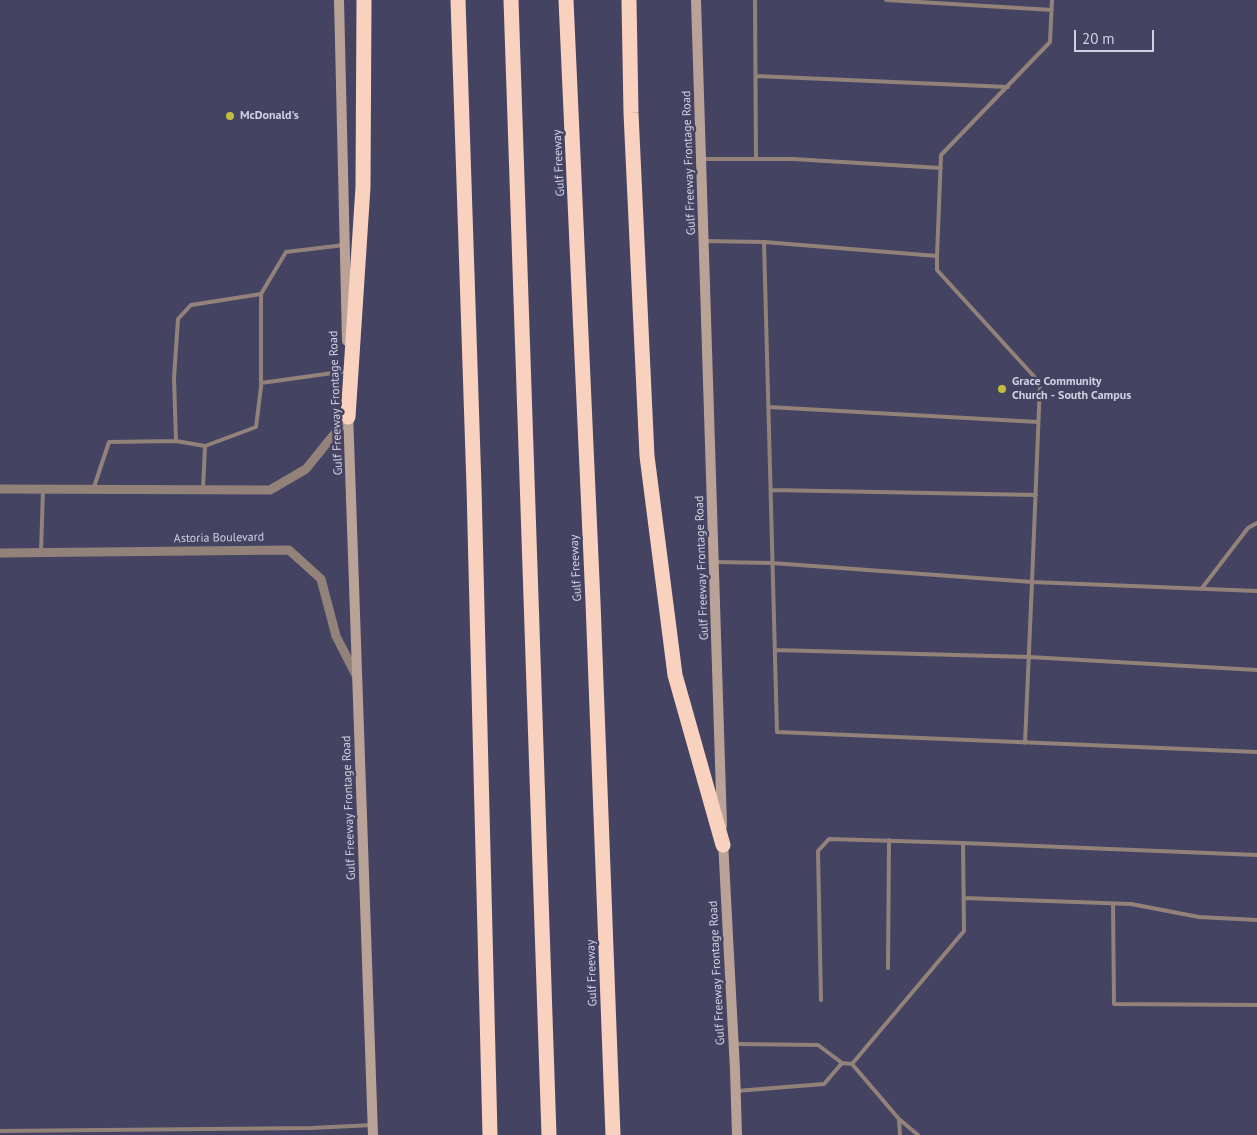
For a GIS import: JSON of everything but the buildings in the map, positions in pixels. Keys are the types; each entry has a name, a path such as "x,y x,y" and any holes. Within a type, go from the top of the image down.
{"highway":[{"path":"348,416 362,187 364,0"},
{"path":"458,0 474,487 490,1135"},
{"name":"Gulf Freeway","path":"566,0 593,602 613,1135"},
{"path":"629,0 631,114 647,456 675,675 723,845"},
{"path":"511,1 549,1135"}],"main road":[{"name":"Gulf Freeway Frontage Road","path":"339,0 348,416 373,1130"},
{"name":"Gulf Freeway Frontage Road","path":"696,0 723,845 737,1135"}],"street":[{"path":"0,489 270,490 306,469 348,416"},
{"name":"Astoria Boulevard","path":"0,552 289,550 321,579 336,636 357,677"}],"lane":[{"path":"755,0 756,159"},
{"path":"886,0 1052,10"},
{"path":"1025,743 1040,384 937,270 941,155 1050,42 1052,0"},
{"path":"756,76 1008,87"},
{"path":"701,159 793,159 941,168"},
{"path":"704,241 764,242 938,256"},
{"path":"764,242 777,732 1257,752"},
{"path":"93,490 109,442 176,441 205,446 256,427 261,383 261,294 286,252 344,246"},
{"path":"176,441 174,378 178,319 191,305 261,294"},
{"path":"261,383 347,371"},
{"path":"768,407 1038,422"},
{"path":"203,490 205,446"},
{"path":"41,552 43,489"},
{"path":"771,490 1036,495"},
{"path":"1202,588 1248,528 1257,523"},
{"path":"714,562 772,563 1032,582 1257,590"},
{"path":"775,650 1028,657 1257,670"},
{"path":"821,1000 818,851 829,839 1257,855"},
{"path":"888,968 889,840"},
{"path":"852,1064 964,931 963,843"},
{"path":"964,898 1131,904 1199,917 1257,920"},
{"path":"1112,904 1114,1004 1257,1005"},
{"path":"734,1044 818,1044 842,1063 852,1064 899,1118 918,1135"},
{"path":"736,1091 824,1084 842,1063"},
{"path":"899,1118 900,1135"},
{"path":"0,1131 311,1128 373,1130"}],"place":[{"name":"McDonald's","path":"230,116"},
{"name":"Grace Community Church - South Campus","path":"1002,389"}]}
